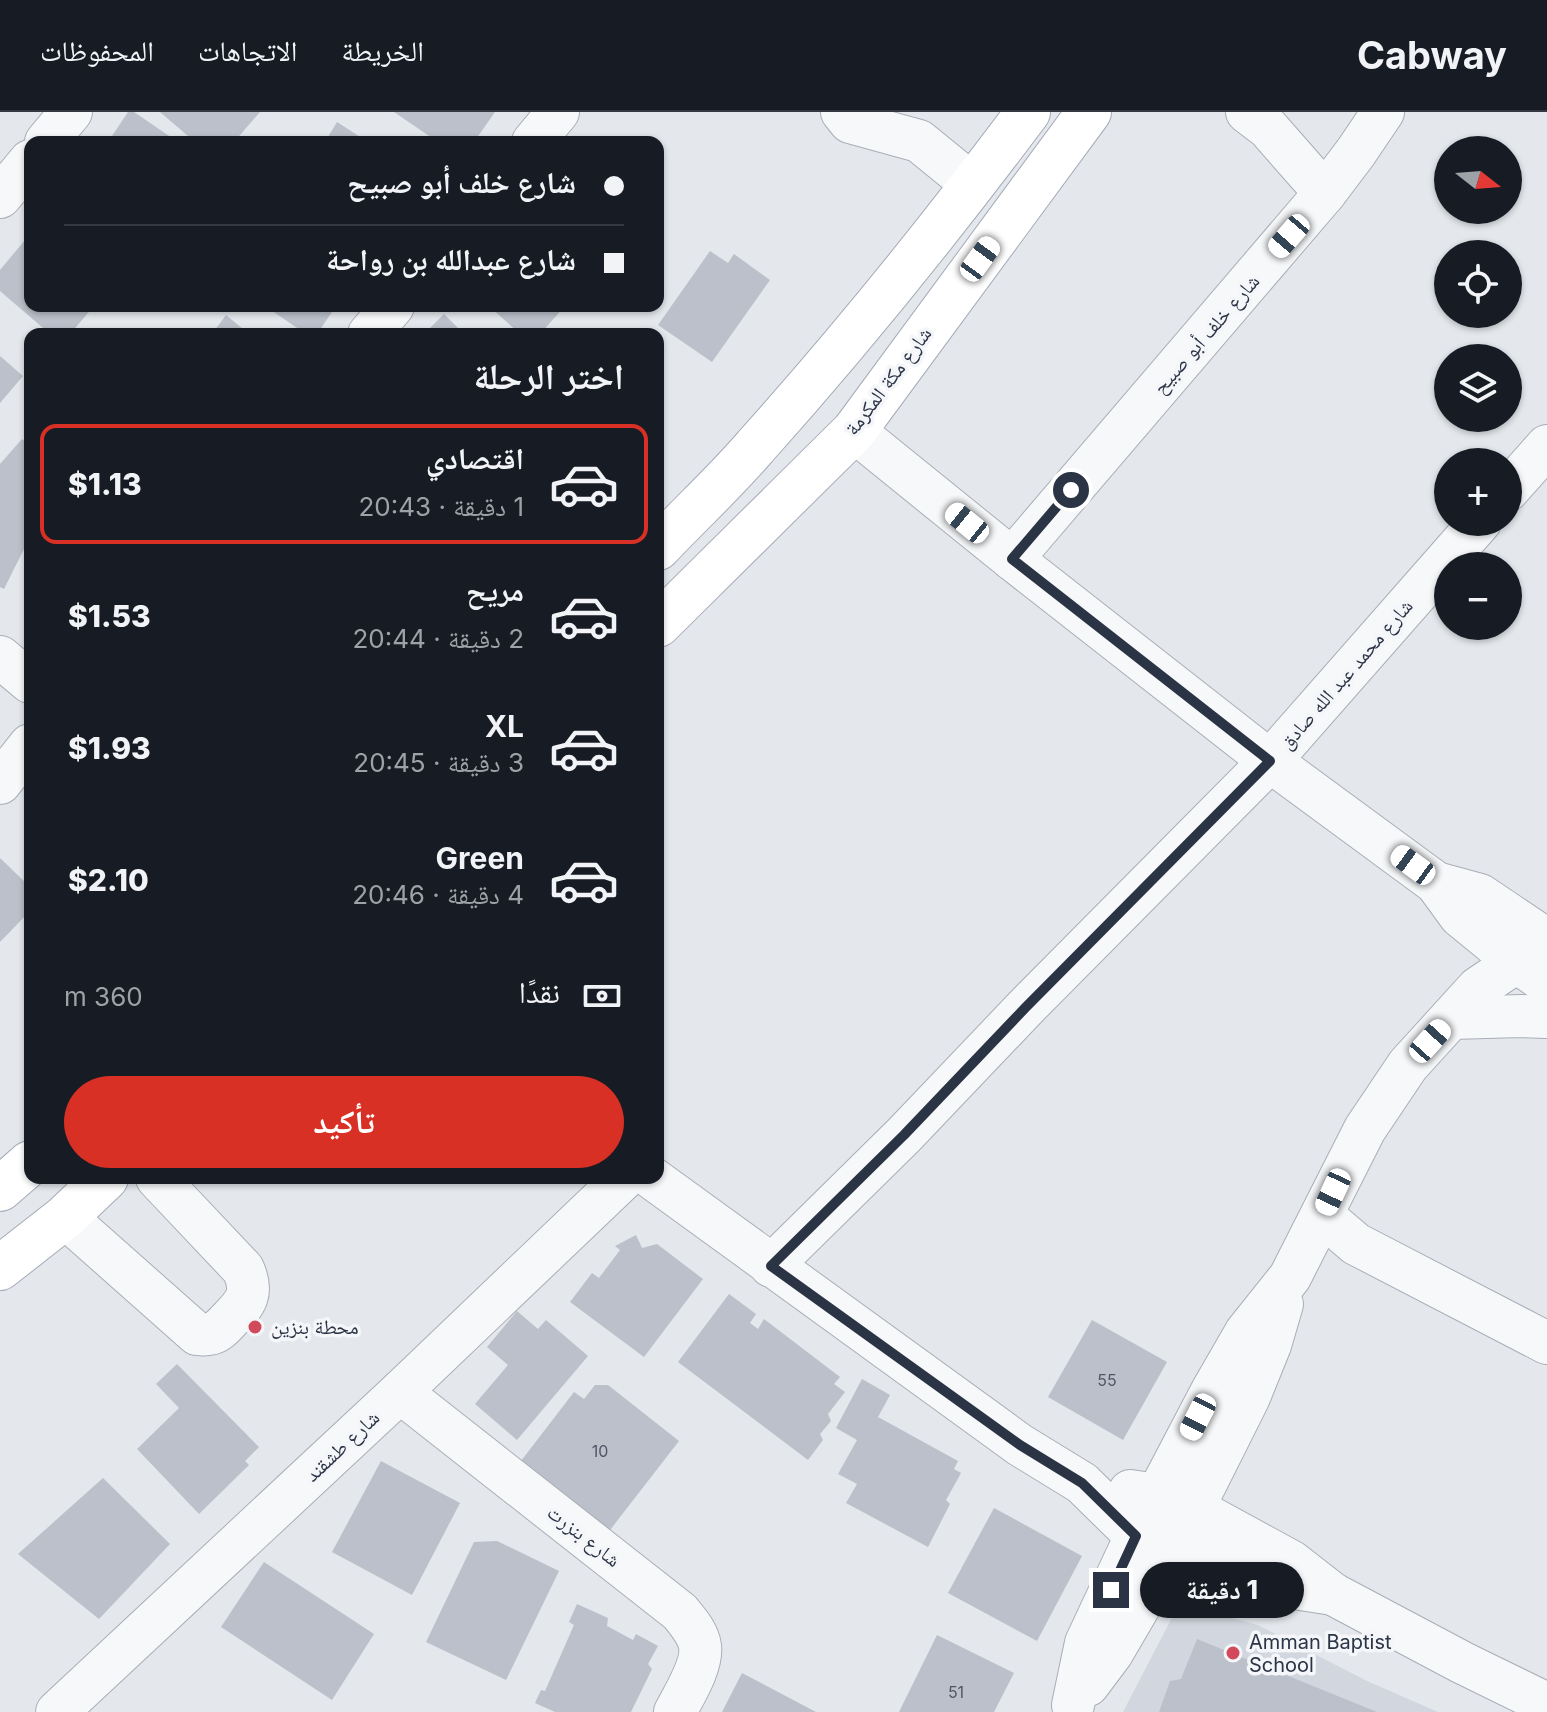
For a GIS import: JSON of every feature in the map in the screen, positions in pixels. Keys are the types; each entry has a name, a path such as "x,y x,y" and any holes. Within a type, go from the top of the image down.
{"main road":[{"path":"664,542 754,449 828,363 973,185 1028,112"},
{"name":"شارع مكة المكرمة","path":"664,619 854,431 1089,112"},
{"path":"0,1189 24,1168"},
{"path":"0,1268 65,1217 100,1184"}],"street":[{"path":"51,136 71,112"},
{"path":"538,136 558,112"},
{"path":"842,112 850,122 919,141 973,185"},
{"path":"1247,112 1268,128 1325,193"},
{"name":"شارع خلف أبو صبيح","path":"1012,559 1325,193 1383,112"},
{"path":"0,197 24,168"},
{"path":"374,328 388,312"},
{"path":"854,431 1270,761 1436,883 1480,895 1539,957 1478,988 1408,1065 1365,1129 1290,1277 1246,1332 1212,1391 1176,1502 1155,1542 1112,1653 1071,1708"},
{"path":"1522,474 1547,446"},
{"name":"شارع محمد عبد الله صادق","path":"771,1266 904,1135 1270,761 1468,536"},
{"path":"0,657 24,677"},
{"path":"0,783 24,753"},
{"path":"1451,1018 1547,1017"},
{"path":"65,1217 197,1334 211,1334 222,1328 245,1303 249,1292 248,1279 243,1269 163,1184"},
{"name":"شارع طشقند","path":"57,1712 618,1184"},
{"path":"660,1184 1020,1445 1082,1483 1155,1542 1282,1586 1333,1594"},
{"path":"1322,1215 1356,1244 1547,1343"},
{"name":"شارع بنزرت","path":"400,1392 680,1612 694,1631 700,1647 698,1664 675,1712"},
{"path":"1082,1483 1176,1502 1292,1562 1333,1594 1547,1704"}],"shaded area":[{"name":"Amman Baptist School","path":"1179,1604 1258,1625 1367,1681 1438,1712 1123,1712"}],"building":[{"path":"128,112 134,112 169,136 112,136"},
{"path":"160,112 260,112 239,136 188,136"},
{"path":"394,112 495,112 478,136 429,136"},
{"path":"337,122 359,136 329,136"},
{"path":"24,241 24,312 0,291 0,270"},
{"path":"710,251 728,263 734,254 770,280 712,362 658,325"},
{"path":"24,312 89,312 75,328 43,328"},
{"path":"274,312 332,312 321,328 297,328"},
{"path":"496,312 560,312 545,328 513,328"},
{"path":"444,314 458,328 430,328"},
{"path":"226,315 242,328 216,328"},
{"path":"0,356 23,376 0,403"},
{"path":"22,439 24,441 24,549 4,589 0,587 0,464"},
{"path":"0,858 24,881 24,917 0,942"},
{"path":"636,1235 642,1248 657,1244 703,1279 644,1357 570,1302 592,1273 599,1278 620,1250 615,1246"},
{"path":"729,1294 756,1314 750,1323 758,1329 764,1319 840,1377 834,1384 845,1392 828,1414 831,1421 820,1434 823,1440 808,1460 678,1362"},
{"path":"517,1311 538,1329 546,1320 588,1356 517,1440 475,1404 508,1365 487,1347"},
{"path":"1092,1320 1167,1362 1123,1440 1048,1397"},
{"path":"177,1364 259,1447 245,1461 249,1465 199,1514 137,1449 179,1408 156,1384"},
{"path":"862,1379 890,1395 878,1417 958,1461 954,1469 961,1473 946,1500 950,1504 928,1547 846,1503 857,1484 838,1474 857,1440 836,1428"},
{"path":"595,1385 608,1385 679,1441 610,1530 521,1461 574,1392 584,1399"},
{"path":"381,1461 460,1503 412,1595 332,1552"},
{"path":"103,1478 170,1544 99,1619 18,1554"},
{"path":"994,1508 1082,1556 1037,1641 948,1593"},
{"path":"497,1541 559,1571 506,1680 426,1642 474,1542"},
{"path":"264,1562 374,1634 332,1700 221,1627"},
{"path":"577,1604 608,1618 607,1626 633,1640 636,1634 658,1646 648,1664 652,1669 631,1712 555,1712 535,1703 541,1690 545,1691 574,1625 569,1622"},
{"path":"937,1635 1014,1673 994,1712 899,1712"},
{"path":"1197,1639 1377,1712 1159,1712 1170,1681 1181,1679"},
{"path":"742,1673 816,1712 722,1712"}],"place":[{"name":"محطة بنزين","path":"255,1327"},
{"name":"Amman Baptist School","path":"1233,1653"}],"route":[{"path":"1071,490 1012,559 1270,761 904,1135 771,1266 1020,1445 1082,1483 1136,1536 1111,1590"}]}
